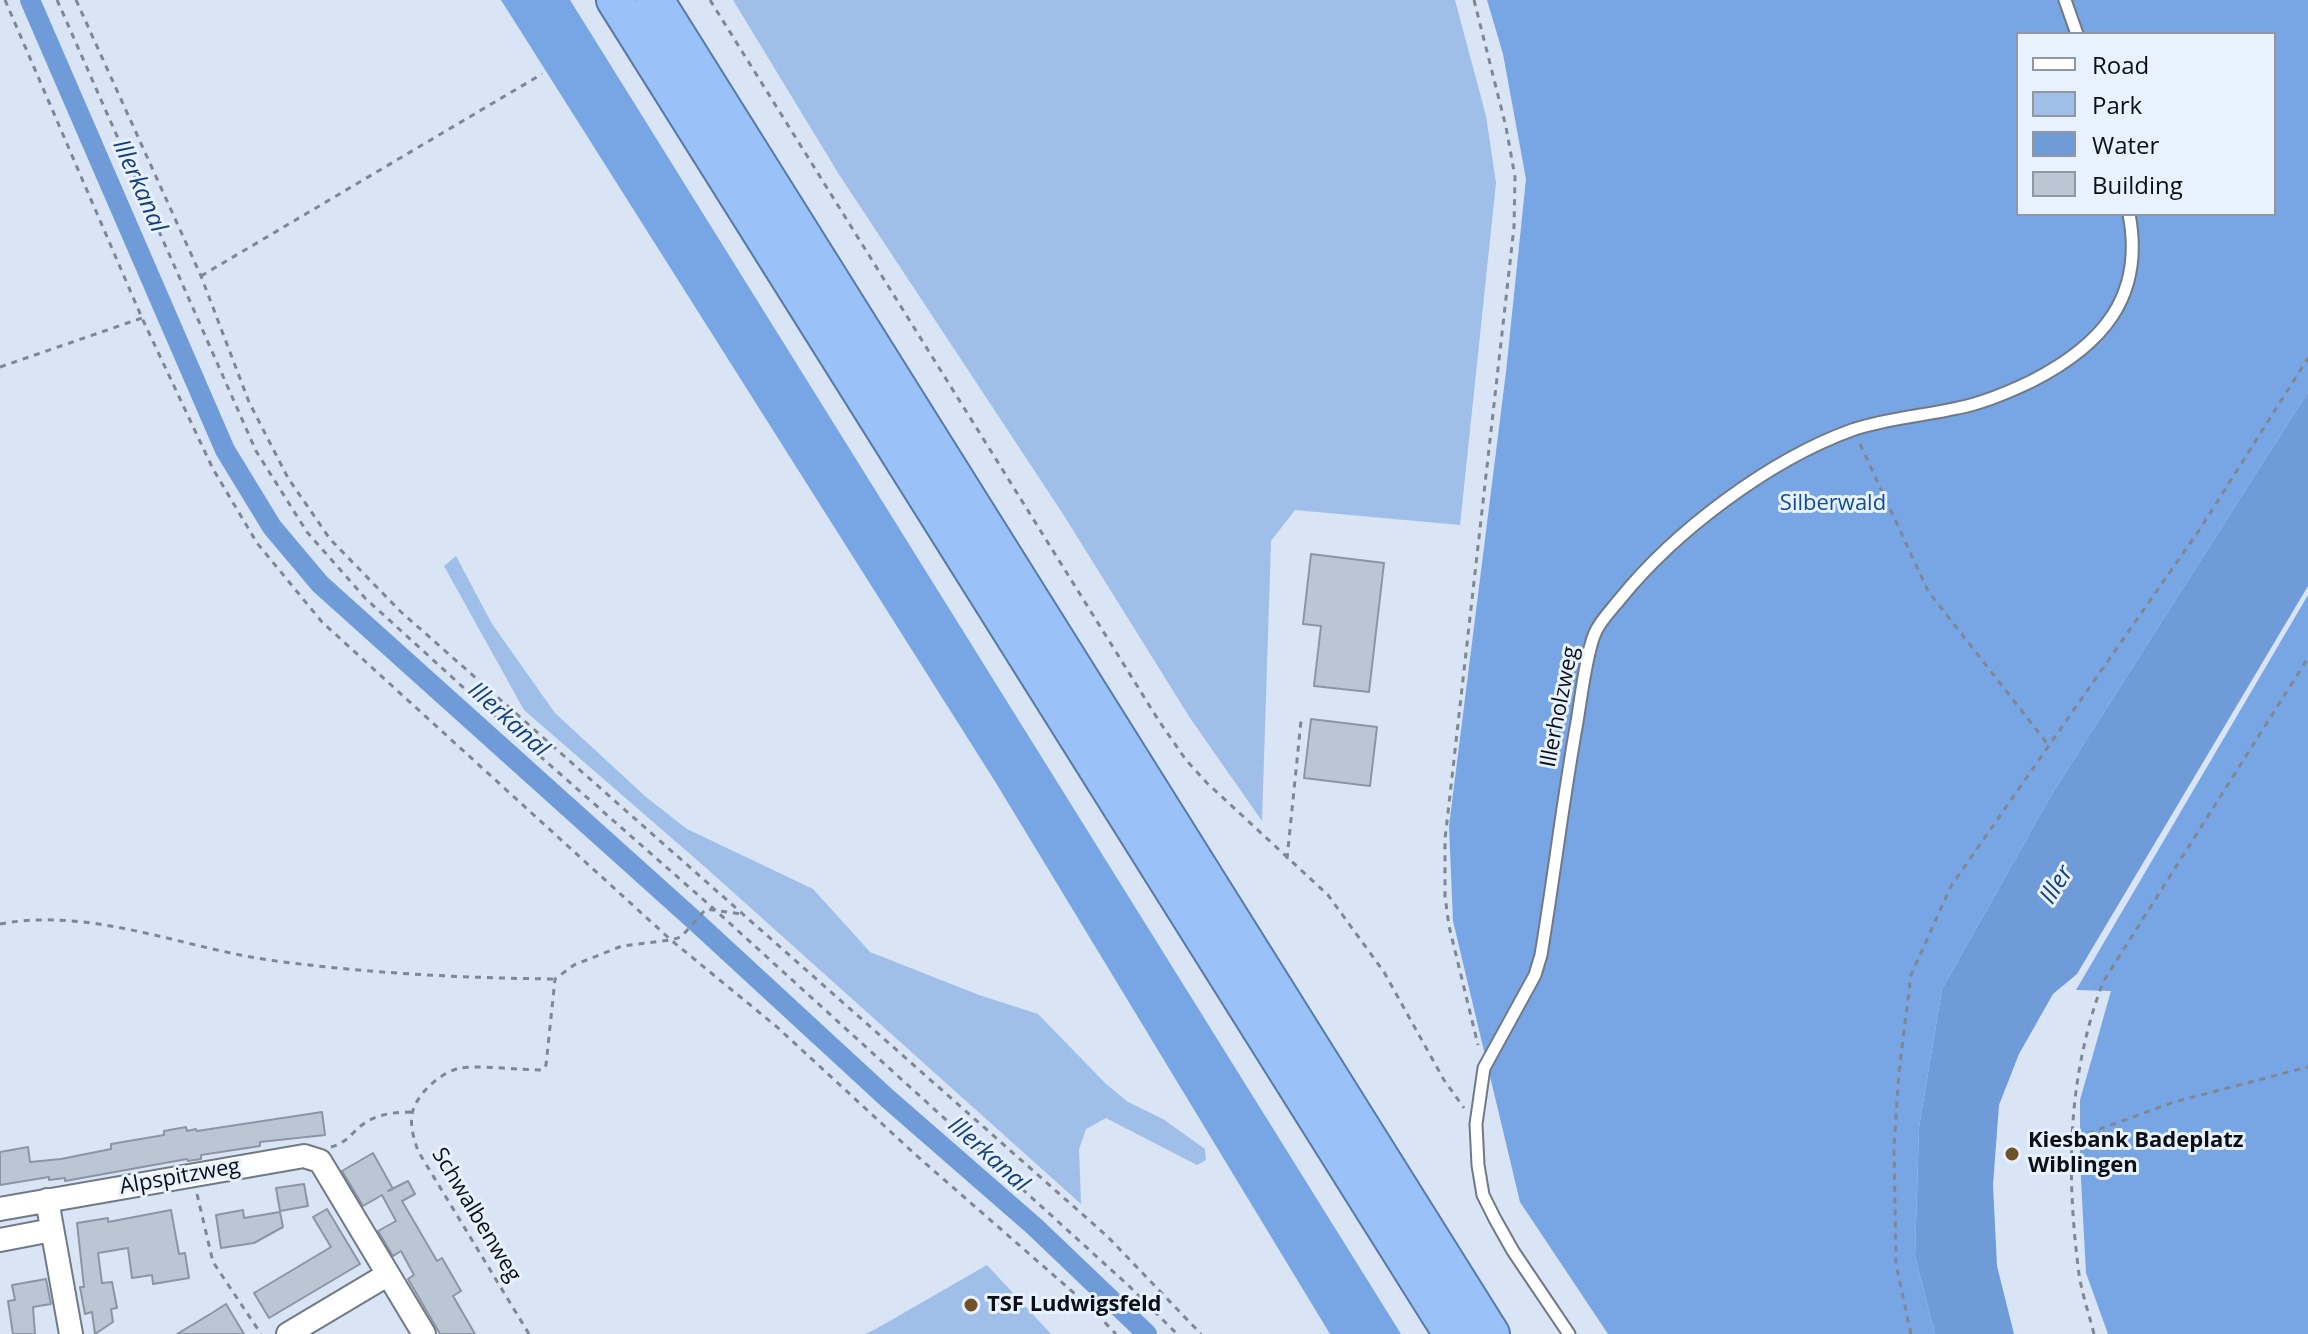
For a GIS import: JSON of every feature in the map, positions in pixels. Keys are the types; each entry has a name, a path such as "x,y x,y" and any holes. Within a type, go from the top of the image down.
{"highway":[{"path":"615,0 1452,1334"},
{"path":"655,0 1491,1334"}],"street":[{"name":"Alpspitzweg","path":"0,1209 304,1156 314,1157"},
{"path":"314,1157 320,1161 424,1334"},
{"path":"47,1200 66,1332"},
{"path":"0,1240 52,1230"},
{"path":"288,1334 387,1275"}],"lane":[{"path":"2065,0 2076,32"},
{"name":"Illerholzweg","path":"1569,1334 1513,1251 1483,1195 1476,1124 1484,1068 1535,975 1541,955 1560,820 1595,633 1638,577 1712,511 1810,447 1853,430 1912,415 1960,408 2011,391 2063,365 2088,346 2124,296 2132,266 2133,237 2129,216"}],"path":[{"path":"5,0 142,318 220,481 257,543 322,622 671,940 777,1027 917,1156 1090,1307 1116,1334"},
{"path":"57,0 256,451 307,532 365,598 714,909 1129,1286 1177,1334"},
{"path":"76,0 201,276 249,402 288,478 330,539 400,611 1107,1236 1201,1334"},
{"path":"710,0 1159,721 1186,760 1207,783 1328,895 1384,972 1444,1080 1476,1124"},
{"path":"1474,0 1506,127 1515,177 1514,227 1445,839 1445,896 1449,926 1484,1068"},
{"path":"201,276 542,74"},
{"path":"0,367 142,318"},
{"path":"1911,1334 1896,1264 1894,1147 1899,1072 1911,975 1951,886 2200,529 2308,358"},
{"path":"1853,430 1928,591 2050,747"},
{"path":"2094,1334 2080,1276 2070,1141 2088,1022 2103,982 2308,658"},
{"path":"1287,859 1301,721"},
{"path":"0,924 27,919 104,924 269,959 465,978 555,979 574,965 622,946 681,937 706,909 743,914"},
{"path":"314,1157 320,1149 343,1143 364,1123 379,1116 412,1112 432,1084 461,1068 542,1070 546,1065 555,979"},
{"path":"2030,1148 2070,1141 2174,1102 2308,1067"},
{"name":"Schwalbenweg","path":"412,1112 413,1136 418,1151 529,1334"},
{"path":"192,1175 213,1262 261,1334"}],"green space":[{"path":"501,0 570,0 1401,1334 1330,1334 996,783"},
{"path":"733,0 1455,0 1486,116 1496,183 1460,525 1295,510 1271,541 1262,821 1190,718 1063,514 840,176"},
{"name":"Silberwald","path":"1487,0 2308,0 2308,392 2053,792 1942,989 1919,1127 1915,1256 1935,1334 1608,1334 1520,1202 1453,921 1449,826 1506,372 1526,179 1503,54"},
{"path":"456,556 492,624 555,713 646,797 687,829 813,889 870,952 979,995 1038,1014 1106,1084 1128,1102 1163,1119 1205,1149 1206,1160 1197,1165 1106,1118 1086,1129 1079,1149 1081,1204 705,867 524,710 444,566"},
{"path":"2308,595 2308,1334 2108,1334 2086,1273 2080,1100 2111,991 2076,990"},
{"name":"TSF Ludwigsfeld","path":"987,1265 1051,1334 865,1334 874,1330"}],"water":[{"name":"Iller","path":"2308,392 2308,586 2077,974 2053,994 2019,1054 1999,1105 1993,1185 1997,1266 2014,1334 1935,1334 1915,1256 1919,1127 1942,989 2053,792"}],"building":[{"path":"1311,554 1384,563 1369,692 1314,686 1321,626 1303,624"},
{"path":"1311,719 1377,727 1370,786 1304,778"},
{"path":"322,1112 325,1135 260,1142 260,1146 201,1155 201,1159 65,1181 65,1178 49,1180 49,1177 0,1185 0,1152 28,1147 30,1162 61,1159 111,1149 111,1144 164,1135 164,1131 186,1127 187,1131 197,1131"},
{"path":"373,1153 393,1189 408,1181 415,1194 402,1201 437,1261 442,1258 461,1291 453,1296 475,1334 440,1334 408,1279 414,1275 401,1251 393,1256 378,1231 396,1221 382,1195 363,1206 342,1171"},
{"path":"304,1184 308,1206 280,1211 276,1188"},
{"path":"327,1209 360,1264 269,1318 254,1293 331,1247 313,1217"},
{"path":"171,1210 179,1254 185,1253 189,1278 153,1284 152,1275 132,1278 128,1248 98,1253 102,1283 112,1282 117,1308 111,1309 113,1322 95,1334 92,1312 85,1314 80,1287 84,1287 77,1223 108,1218 108,1222"},
{"path":"243,1210 244,1218 280,1212 283,1227 254,1243 221,1248 216,1215"},
{"path":"46,1279 51,1304 33,1307 35,1334 13,1334 8,1301 15,1300 12,1285"},
{"path":"226,1304 244,1334 177,1334 212,1313"}],"waterway":[{"name":"Illerkanal","path":"30,0 225,450 272,527 320,584 887,1098 1035,1227 1147,1334"}],"place":[{"name":"Kiesbank Badeplatz Wiblingen","path":"2012,1154"},
{"name":"TSF Ludwigsfeld","path":"971,1305"}]}
